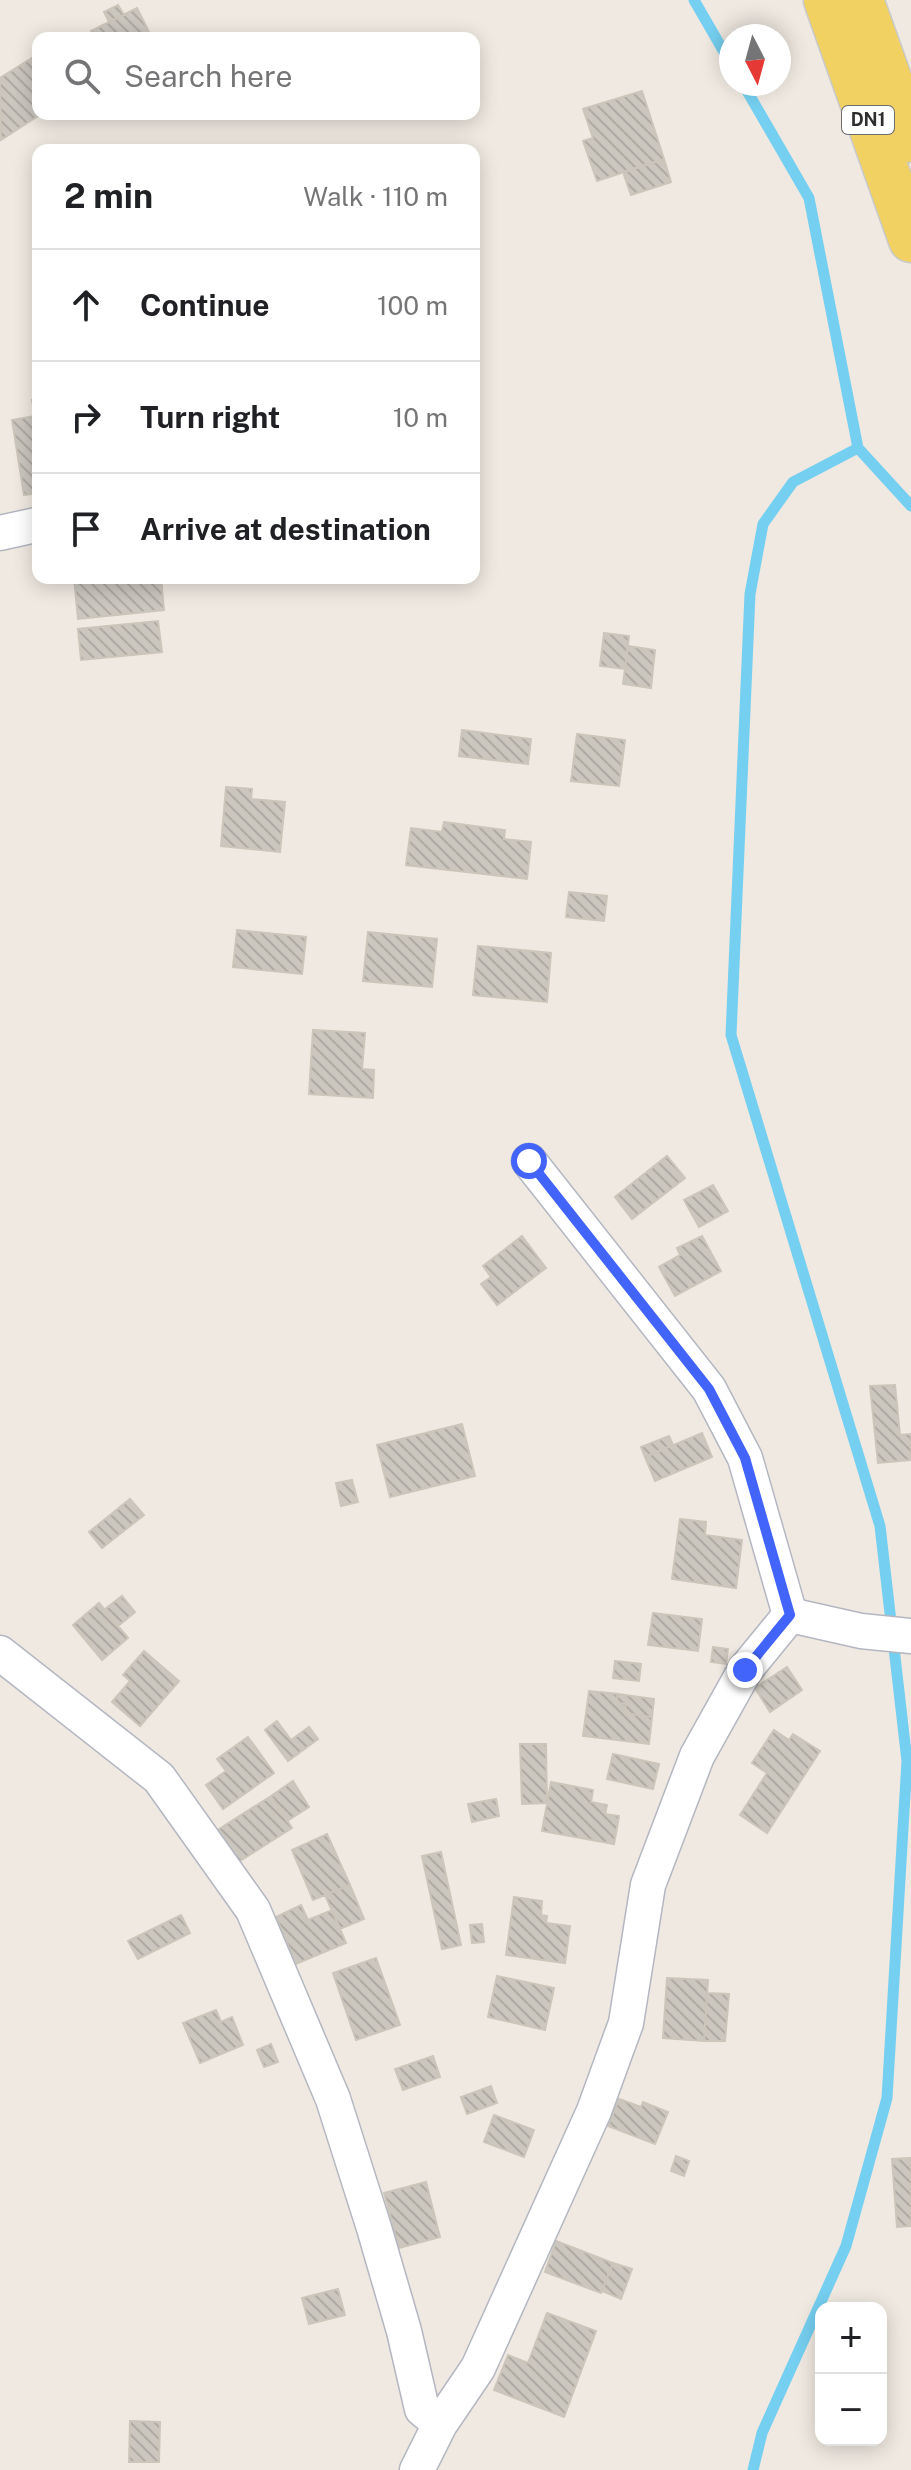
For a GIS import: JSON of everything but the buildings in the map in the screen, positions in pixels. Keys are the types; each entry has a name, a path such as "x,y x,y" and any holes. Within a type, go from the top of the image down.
{"main road":[{"name":"DN1","path":"826,0 911,240"},
{"name":"DN1","path":"861,0 911,140"}],"street":[{"path":"0,533 32,526"},
{"path":"529,1161 709,1389 745,1458 790,1615"},
{"path":"790,1615 861,1631 911,1636"},
{"path":"417,2470 440,2424 478,2368 594,2111 626,2023 648,1885 697,1756 745,1670 790,1615"},
{"path":"0,1653 159,1778 253,1910 333,2099 395,2301 422,2409 440,2424"}],"waterway":[{"path":"694,0 719,43"},
{"path":"750,96 809,198 858,448 911,506"},
{"path":"753,2470 762,2433 846,2246 887,2098 907,1761 880,1526 731,1035 750,594 763,524 793,482 858,448"}],"route":[{"path":"529,1161 709,1389 745,1458 790,1615 745,1670"}]}
